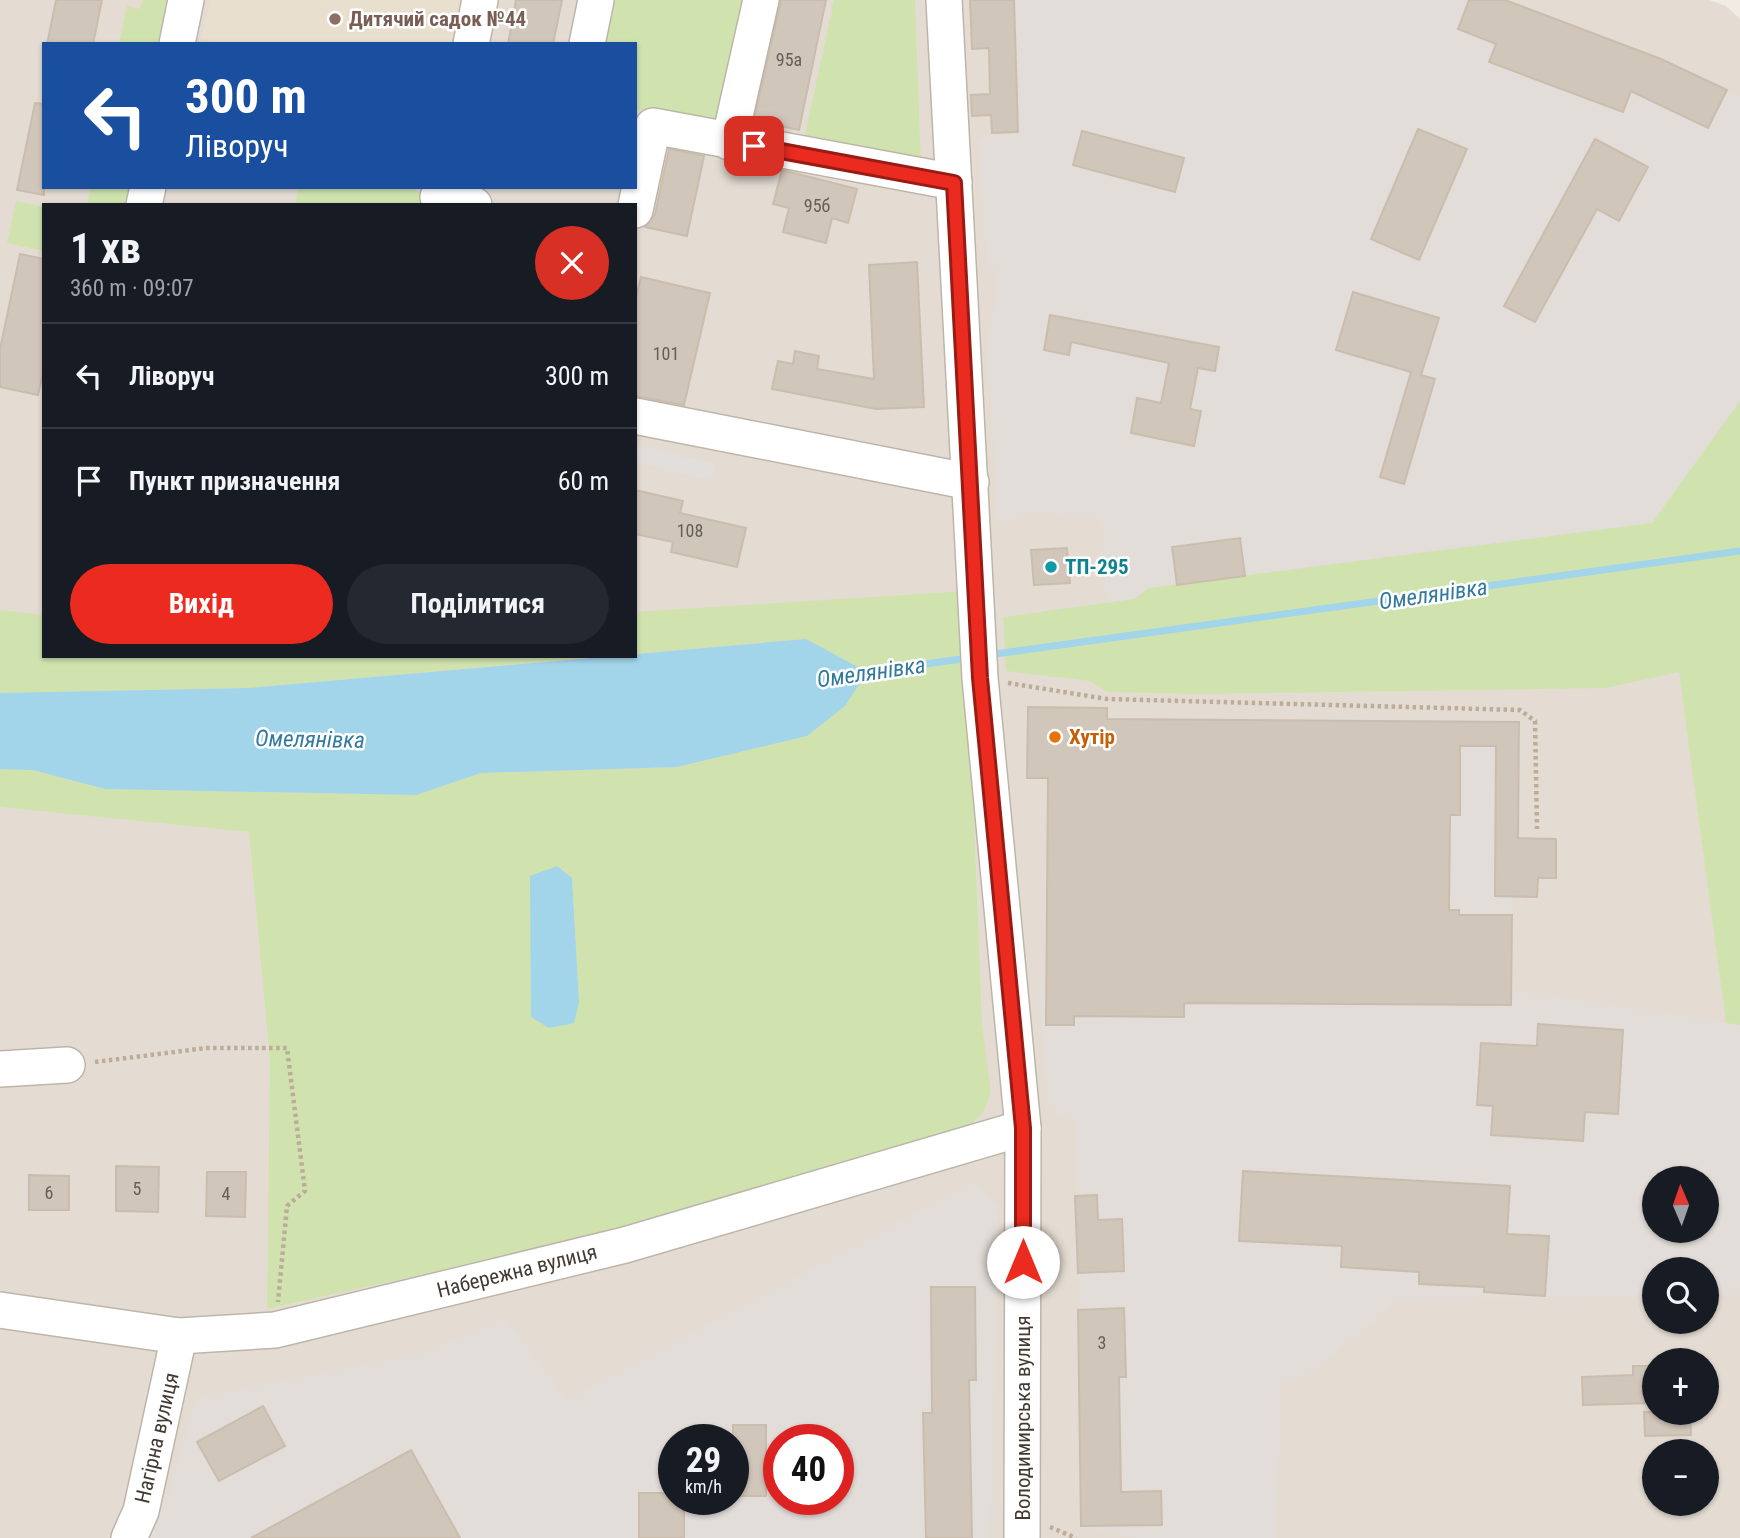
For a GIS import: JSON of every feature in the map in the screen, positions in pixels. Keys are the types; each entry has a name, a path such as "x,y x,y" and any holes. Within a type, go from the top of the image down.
{"street":[{"path":"177,42 186,0"},
{"path":"471,42 480,0"},
{"path":"587,42 596,0"},
{"path":"729,142 761,0"},
{"name":"Володимирська вулиця","path":"944,0 980,671 1023,1128 1023,1538"},
{"path":"636,203 653,126 954,183"},
{"path":"438,196 466,203"},
{"path":"637,416 971,482"},
{"path":"0,1069 67,1065"},
{"name":"Набережна вулиця","path":"0,1310 179,1336 275,1330 625,1245 1023,1128"},
{"name":"Нагірна вулиця","path":"129,1538 141,1511 179,1336"}],"path":[{"path":"980,671 1107,699 1520,710 1535,721 1537,829"},
{"path":"67,1065 206,1048 287,1048 305,1191 287,1206 275,1330"}],"shaded area":[{"path":"0,0 1709,0 1726,6 1740,19 1740,1538 0,1538"},
{"name":"Дитячий садок №44","path":"210,0 468,0 459,42 217,42 202,39"},
{"path":"970,0 1505,0 1661,59 1727,90 1740,98 1740,401 1652,523 1149,588 1135,599 1106,603 1102,519 1030,511 998,526 988,341 999,272 987,262 978,142 992,133 988,25 971,25"},
{"path":"637,445 714,464 711,480 637,462"},
{"path":"1082,708 1107,708 1108,719 1519,722 1518,838 1556,839 1556,878 1538,878 1537,897 1512,897 1511,991 1740,1025 1740,1294 1719,1295 1719,1257 1642,1257 1642,1296 1399,1300 1300,1381 1281,1382 1276,1538 1135,1538 1081,1526 1076,1120 1058,1114 1048,1098 1039,982 1047,981"},
{"path":"973,1183 998,1206 990,1538 149,1538 167,1501 197,1399 429,1352 504,1318 567,1401"}],"green space":[{"path":"143,0 172,0 163,42 119,42 127,6 140,9"},
{"path":"603,0 746,0 720,126 637,109 637,42 594,42"},
{"path":"834,0 915,0 921,166 803,144"},
{"path":"90,189 134,189 131,203 87,203"},
{"path":"299,189 414,189 425,203 295,203"},
{"path":"16,201 42,207 42,251 7,243"},
{"path":"1740,401 1740,1025 1726,1023 1679,672 1606,688 1197,694 1107,692 1090,681 1006,671 1003,617 1134,599 1149,588 1652,523"},
{"path":"965,591 982,1024 991,1093 983,1113 962,1133 631,1228 267,1309 270,1061 249,832 0,807 0,769 33,769 105,789 416,795 481,773 677,767 807,736 805,639 637,654 637,612","holes":["557,866 572,878 579,1001"]},
{"path":"0,610 42,615 42,658 586,658 249,688 0,693"}],"water":[{"path":"806,639 867,672 845,706 807,736 677,767 481,773 416,795 105,789 33,770 0,769 0,693 249,688 590,658 637,658 637,654"},
{"path":"557,866 572,878 579,1002 574,1023 549,1028 531,1017 530,876"}],"building":[{"path":"56,0 102,0 93,42 47,42"},
{"path":"516,0 562,0 553,42 508,42"},
{"path":"781,0 826,0 799,130 754,120"},
{"path":"970,0 1014,0 1018,132 992,133 991,115 972,116 971,95 990,94 989,48 972,49"},
{"path":"1469,0 1505,0 1661,59 1727,90 1708,128 1631,91 1623,112 1489,62 1496,44 1458,29"},
{"path":"35,103 42,104 44,195 17,190"},
{"path":"1418,129 1467,149 1419,260 1371,239"},
{"path":"1082,131 1184,158 1175,192 1073,165"},
{"path":"1595,139 1648,167 1619,221 1597,209 1535,322 1504,306"},
{"path":"669,149 704,156 687,236 645,227 655,214"},
{"path":"782,170 857,189 848,223 832,218 826,243 783,232 789,208 773,204"},
{"path":"20,254 42,259 42,378 38,395 0,387 0,349"},
{"path":"917,262 924,407 876,409 772,389 778,361 793,364 795,351 819,356 817,369 874,379 869,265"},
{"path":"641,277 710,293 684,405 637,396 637,293"},
{"path":"1353,292 1439,318 1421,375 1435,379 1404,484 1380,477 1411,372 1336,350"},
{"path":"1050,315 1219,347 1215,371 1198,368 1190,409 1201,411 1194,446 1131,433 1137,398 1161,403 1169,363 1071,342 1069,355 1044,350"},
{"path":"637,490 683,501 680,513 746,528 737,567 671,552 673,542 637,534"},
{"path":"1240,538 1245,576 1177,585 1172,547"},
{"name":"ТП-295","path":"1067,548 1070,583 1034,585 1031,550"},
{"path":"1028,707 1107,708 1107,719 1519,722 1518,838 1556,839 1556,878 1538,878 1537,897 1495,896 1496,746 1460,746 1460,815 1450,815 1449,910 1459,910 1459,915 1512,915 1511,1005 1184,1003 1184,1017 1074,1016 1074,1025 1046,1025 1048,778 1027,778"},
{"path":"1538,1024 1623,1030 1618,1114 1585,1112 1583,1141 1491,1135 1493,1106 1477,1105 1481,1043 1537,1046"},
{"path":"116,1166 159,1167 158,1212 116,1211"},
{"path":"1243,1171 1510,1186 1507,1234 1549,1236 1545,1296 1484,1292 1484,1287 1419,1284 1419,1272 1341,1267 1342,1246 1239,1241"},
{"path":"207,1172 246,1172 245,1217 206,1216"},
{"path":"29,1175 69,1176 69,1210 29,1210"},
{"path":"1097,1195 1098,1220 1122,1219 1124,1271 1078,1273 1075,1196"},
{"path":"931,1287 975,1287 976,1380 969,1380 972,1538 926,1538 923,1413 932,1413"},
{"path":"1124,1308 1126,1377 1119,1377 1121,1492 1161,1491 1162,1525 1081,1526 1078,1310"},
{"path":"1633,1366 1642,1366 1642,1403 1583,1405 1582,1377 1633,1375"},
{"path":"263,1406 285,1446 219,1481 197,1442"},
{"path":"749,1425 763,1425 763,1496 749,1496"},
{"path":"1645,1425 1691,1425 1691,1435 1645,1436"},
{"path":"411,1450 460,1538 251,1538"},
{"path":"639,1493 658,1493 658,1515 684,1515 684,1538 639,1538"}],"waterway":[{"name":"Омелянівка","path":"988,655 1740,551"},
{"name":"Омелянівка","path":"860,673 969,658"}],"place":[{"name":"Дитячий садок №44","path":"335,19"},
{"name":"ТП-295","path":"1051,567"},
{"name":"Хутір","path":"1055,737"}],"route":[{"path":"754,146 954,183 980,678 1003,896 1023,1128 1023,1262"}]}
